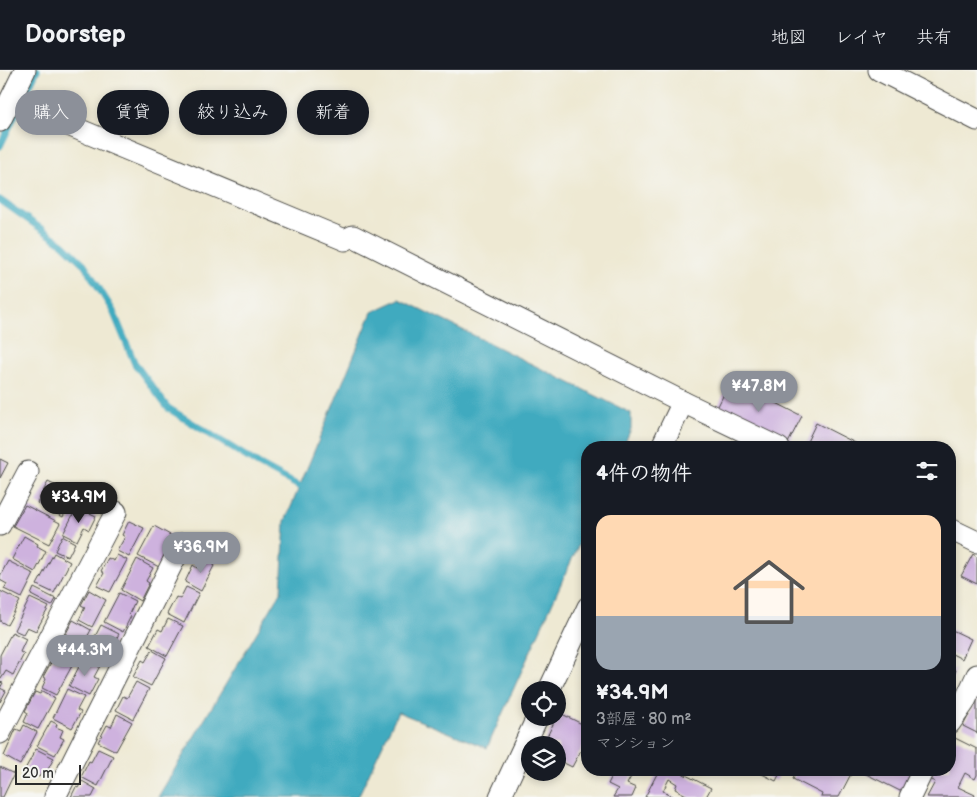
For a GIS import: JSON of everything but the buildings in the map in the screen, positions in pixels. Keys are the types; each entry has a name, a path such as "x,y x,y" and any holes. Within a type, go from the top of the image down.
{"street":[{"path":"0,121 25,70"},
{"path":"879,70 977,120"},
{"path":"87,133 345,240 353,236 764,441"},
{"path":"665,441 683,402"},
{"path":"0,525 28,472"},
{"path":"0,732 116,512"},
{"path":"956,532 977,542"},
{"path":"55,797 182,544"},
{"path":"554,681 581,623"},
{"path":"956,714 964,703 977,675"},
{"path":"500,797 533,726"},
{"path":"910,797 920,776"}],"water":[{"path":"400,299 631,413 631,429 626,441 581,441 581,539 487,748 398,712 358,797 158,797 281,592 285,521 372,312"}],"waterway":[{"path":"0,146 37,70"},
{"path":"0,200 63,244 84,264 113,311 135,364 168,408 258,464 306,490"}]}
